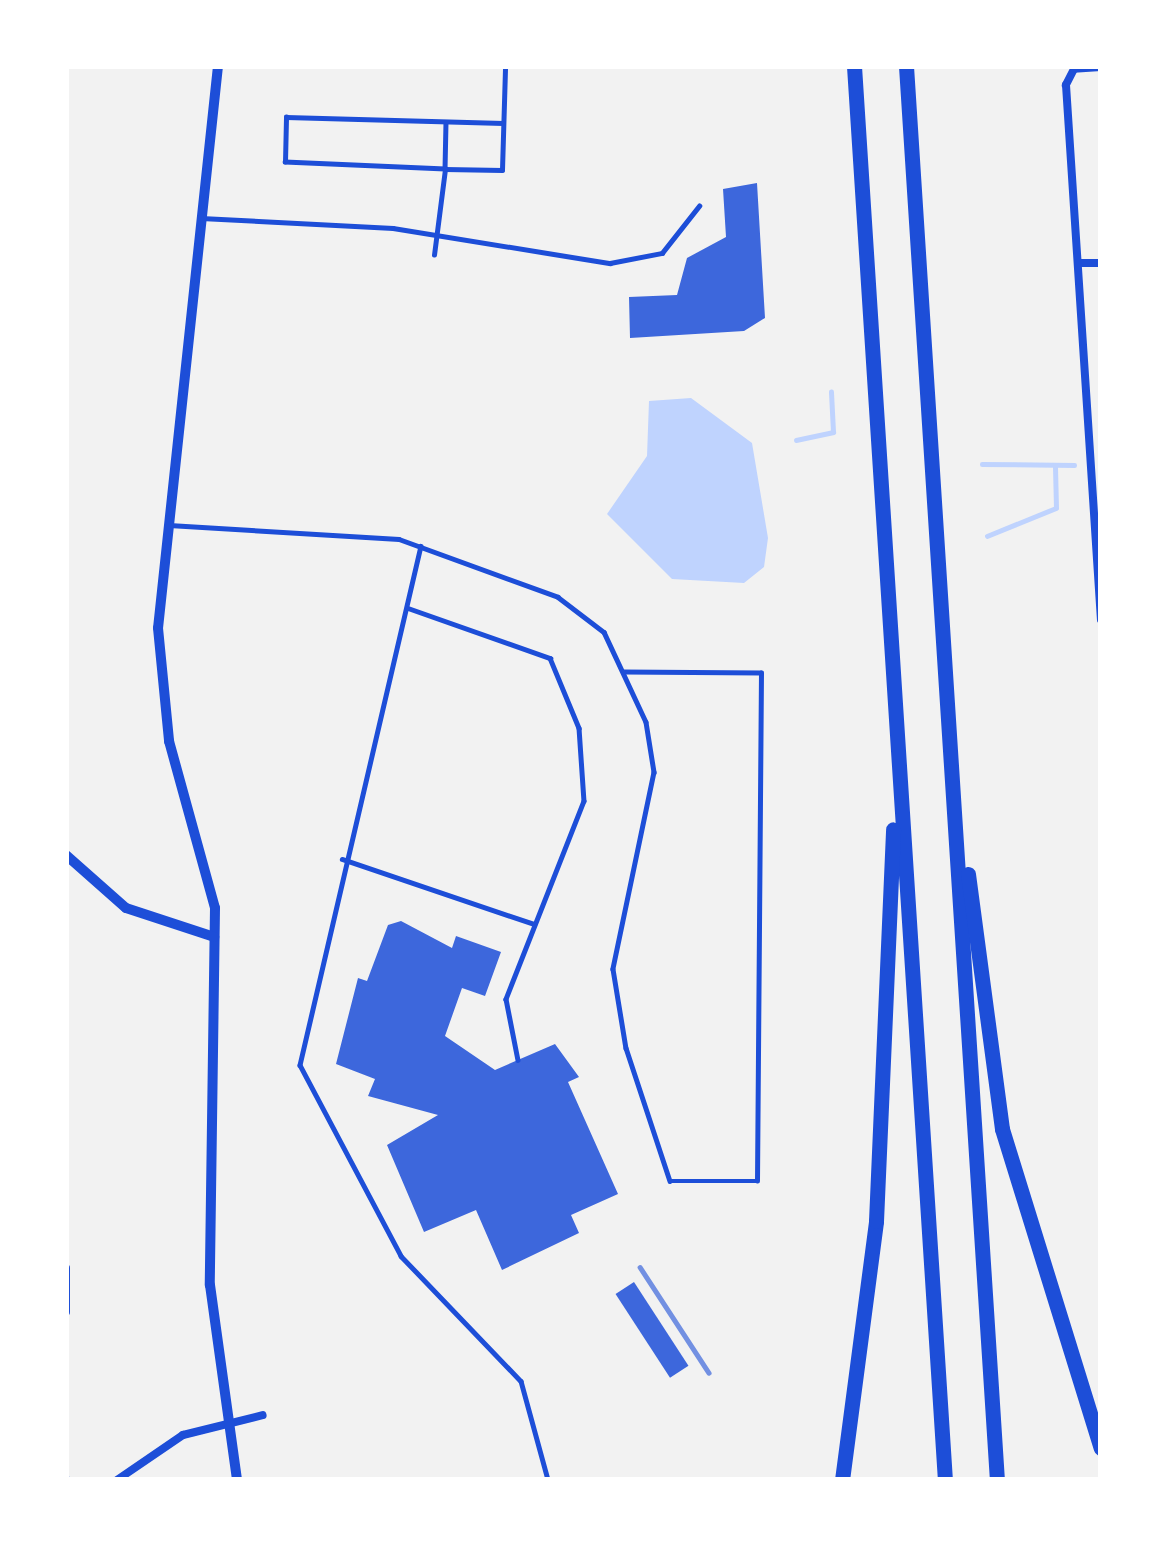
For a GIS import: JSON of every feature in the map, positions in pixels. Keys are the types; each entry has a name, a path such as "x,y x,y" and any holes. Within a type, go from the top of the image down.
{"highway":[{"path":"854,66 944,1480"},
{"path":"906,66 997,1480"},
{"path":"842,1480 876,1221 898,796"},
{"path":"957,806 1000,1117 1101,1448"}],"street":[{"path":"218,66 168,525 161,688 210,875 214,937 210,1285 237,1480"},
{"path":"1101,68 1074,68 1066,85 1096,458 1101,620"},
{"path":"1078,263 1101,262"},
{"path":"66,855 126,908 214,937"},
{"path":"66,1268 66,1312"},
{"path":"117,1480 163,1444 263,1415"}],"lane":[{"path":"503,123 286,117 285,162 502,170 506,66"},
{"path":"434,255 446,122"},
{"path":"201,218 437,236 539,258 640,261 689,232 699,206"},
{"path":"168,525 332,527 421,546 573,605 625,672 655,772 619,932 616,1011 670,1180 757,1181 761,673 625,672"},
{"path":"421,546 300,1043 308,1092 401,1256 521,1381 548,1480"},
{"path":"408,608 550,658 579,728 584,801 506,998 518,1060"},
{"path":"342,859 534,924"}],"water":[{"path":"691,398 752,443 768,538 764,567 744,583 672,579 607,514 647,456 649,401"}],"building":[{"path":"757,183 765,318 744,331 630,338 629,297 677,295 687,258 726,237 723,189"},
{"path":"401,921 452,948 456,936 501,952 485,996 462,988 445,1036 495,1070 555,1044 579,1077 568,1082 618,1194 571,1215 579,1233 502,1270 476,1210 424,1232 387,1145 438,1115 368,1096 375,1079 336,1064 358,978 367,981 388,925"},
{"path":"634,1282 688,1366 670,1378 616,1294"}],"waterway":[{"path":"796,440 833,432 831,392"},
{"path":"982,464 1074,465"},
{"path":"987,536 1056,508 1055,467"}],"railway":[{"path":"640,1267 709,1373"}]}
